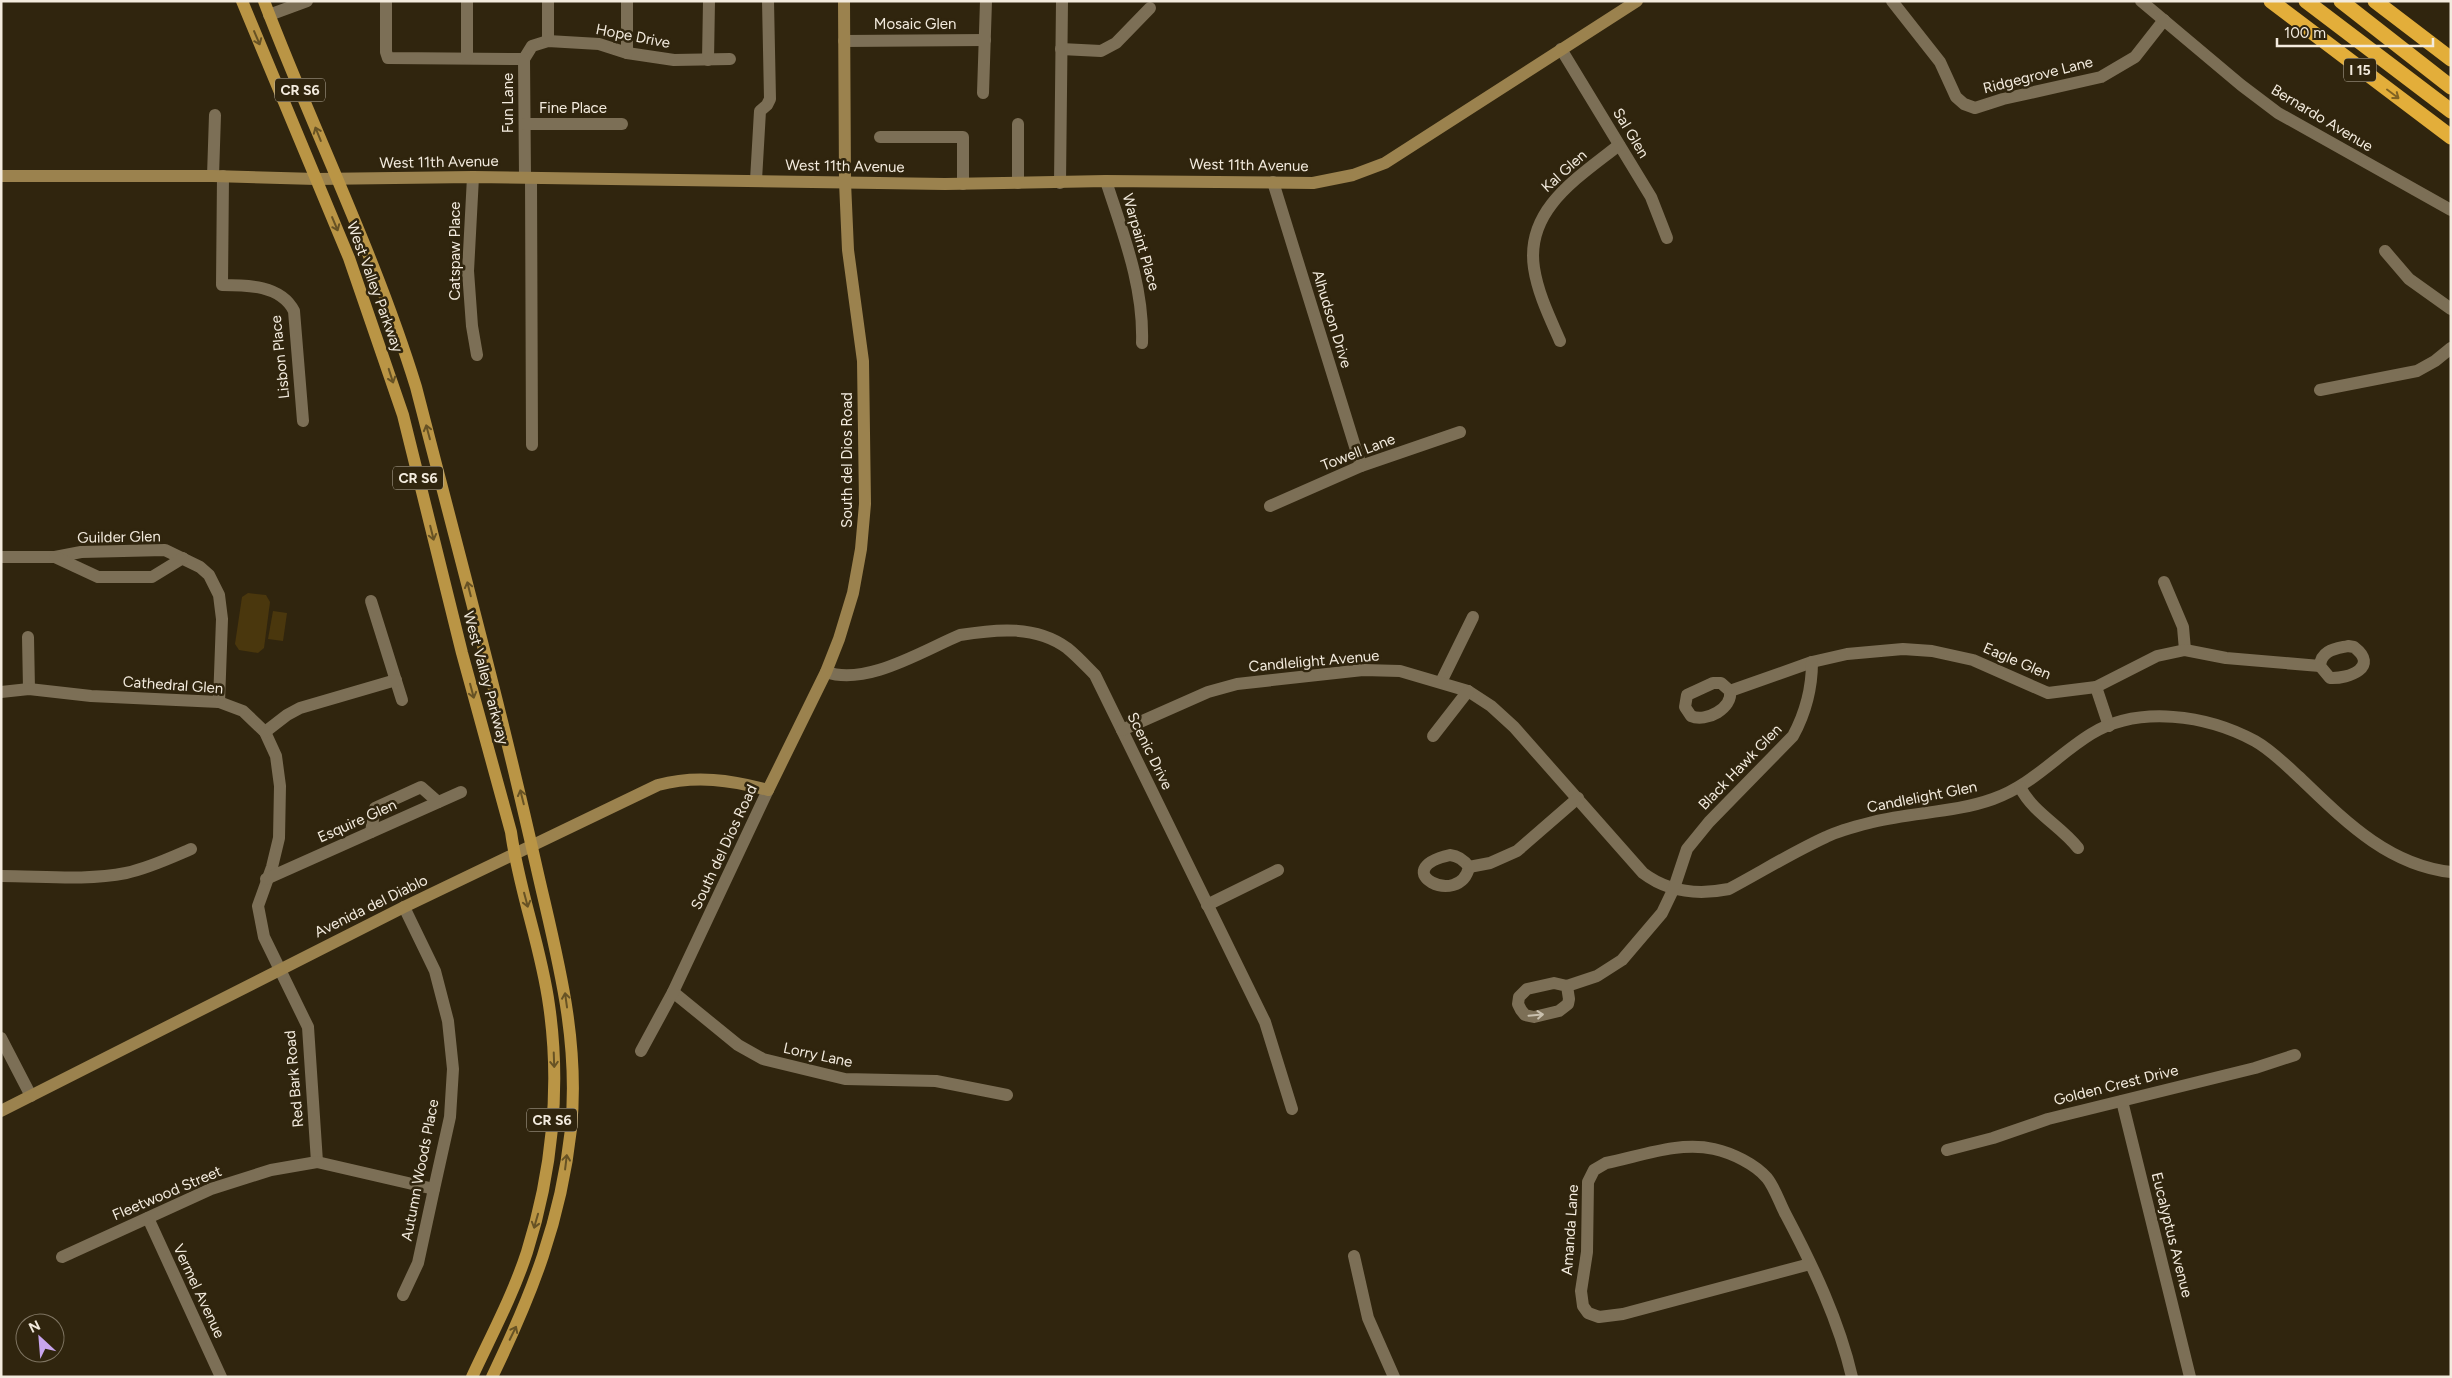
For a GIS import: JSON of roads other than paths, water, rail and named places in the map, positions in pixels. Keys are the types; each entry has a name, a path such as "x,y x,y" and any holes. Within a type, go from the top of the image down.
{"highway":[{"name":"I 15","path":"2271,1 2451,137"},
{"path":"2306,1 2451,110"},
{"path":"2341,1 2451,87"},
{"path":"2375,1 2451,59"}],"main road":[{"name":"West Valley Parkway","path":"242,1 349,258 403,415 462,653 511,832 514,853 541,959 549,1006 555,1092 552,1132 538,1214 526,1254 506,1305 472,1377"},
{"name":"West Valley Parkway","path":"264,1 378,277 416,386 532,845 565,991 573,1077 571,1127 557,1213 541,1268 523,1313 492,1377"}],"street":[{"path":"269,15 307,1"},
{"path":"386,1 386,52 388,58 524,59 532,46 548,41 548,1"},
{"path":"467,1 467,58"},
{"path":"627,1 627,53"},
{"path":"708,60 709,1"},
{"path":"756,180 760,111 768,105 770,99 768,1"},
{"name":"South del Dios Road","path":"641,1051 673,992 826,672 839,639 853,593 861,549 865,504 863,361 848,250 844,182 844,1"},
{"path":"983,93 986,1"},
{"path":"1060,183 1062,1"},
{"name":"West 11th Avenue","path":"1,176 218,176 316,179 473,177 963,184 1060,183 1106,180 1313,183 1354,175 1385,163 1637,1"},
{"name":"Ridgegrove Lane","path":"1892,1 1940,62 1956,97 1964,104 1975,108 2003,99 2101,77 2135,57 2164,20"},
{"name":"Bernardo Avenue","path":"2141,1 2241,85 2278,113 2451,210"},
{"path":"1061,49 1101,51 1116,43 1150,8"},
{"name":"Mosaic Glen","path":"844,41 985,40"},
{"name":"Hope Drive","path":"548,41 599,44 627,53 674,60 730,59"},
{"name":"Sal Glen","path":"1560,49 1651,197 1667,238"},
{"name":"Fun Lane","path":"524,59 528,178 532,445"},
{"path":"215,115 218,176"},
{"name":"Fine Place","path":"525,124 622,124"},
{"path":"1018,124 1018,184"},
{"path":"880,137 963,136 963,184"},
{"name":"Kal Glen","path":"1560,341 1538,289 1533,250 1537,230 1546,210 1556,196 1619,145"},
{"name":"Lisbon Place","path":"218,176 222,285 241,285 274,292 290,302 294,311 303,421"},
{"name":"Catspaw Place","path":"473,177 468,271 472,326 478,355"},
{"name":"Warpaint Place","path":"1106,180 1138,284 1143,317 1142,343"},
{"name":"Alhudson Drive","path":"1272,182 1361,466"},
{"path":"2385,251 2409,279 2451,309"},
{"path":"2320,390 2417,370 2435,361 2451,348"},
{"name":"Towell Lane","path":"1270,506 1361,466 1460,432"},
{"name":"Guilder Glen","path":"1,557 55,557 81,552 165,550 200,566 209,575 219,596 222,619 219,702"},
{"name":"Guilder Glen","path":"55,557 98,577 152,577 183,558"},
{"path":"2164,582 2183,627 2186,650"},
{"path":"371,601 402,700"},
{"path":"1441,682 1474,617"},
{"name":"Scenic Drive","path":"826,672 836,676 856,676 879,670 960,635 1020,630 1050,638 1067,648 1095,675 1266,1022 1292,1109"},
{"path":"28,637 29,689"},
{"name":"Eagle Glen","path":"1730,691 1812,662 1847,654 1903,649 1932,651 1973,660 2048,693 2096,687 2158,656 2186,650 2226,658 2320,666"},
{"name":"Black Hawk Glen","path":"1567,986 1597,976 1622,960 1662,913 1674,888 1687,849 1698,834 1794,736 1803,718 1808,700 1812,683 1812,662"},
{"name":"Candlelight Avenue","path":"1122,730 1208,692 1237,684 1363,670 1400,671 1441,682 1468,691 1491,706 1514,727 1643,874 1674,888"},
{"path":"265,732 287,715 300,708 396,680"},
{"path":"2096,687 2109,726"},
{"name":"Cathedral Glen","path":"1,692 29,689 91,696 219,702 243,711 265,732 276,756 280,786 278,838 272,867 266,879 258,912 264,937 281,969"},
{"path":"1434,736 1468,691"},
{"name":"Candlelight Glen","path":"1674,888 1688,892 1729,889 1827,836 1875,822 1969,807 2020,787 2091,734 2109,726 2135,718 2173,717 2216,724 2254,740 2270,751 2352,827 2386,851 2419,866 2451,872"},
{"name":"Avenida del Diablo","path":"1,1111 404,907 658,785 675,780 705,778 745,784 768,790"},
{"path":"371,832 375,808 421,787 438,802"},
{"path":"2020,787 2026,799 2066,832 2078,848"},
{"name":"Esquire Glen","path":"266,879 461,792"},
{"path":"1469,867 1490,862 1517,851 1578,798"},
{"path":"1,876 92,877 125,873 159,863 191,848"},
{"path":"1208,906 1278,870"},
{"name":"Autumn Woods Place","path":"403,1295 418,1263 450,1117 453,1069 448,1021 435,971 404,907"},
{"name":"Red Bark Road","path":"281,969 308,1027 317,1162"},
{"name":"Lorry Lane","path":"673,992 738,1045 763,1059 845,1079 936,1081 1008,1094"},
{"path":"1,1038 31,1096"},
{"name":"Golden Crest Drive","path":"1947,1150 1993,1138 2048,1119 2255,1068 2294,1055"},
{"name":"Eucalyptus Avenue","path":"2122,1101 2190,1377"},
{"name":"Amanda Lane","path":"1810,1264 1623,1314 1599,1317 1588,1313 1583,1306 1581,1291 1588,1252 1588,1182 1594,1170 1606,1163 1689,1146 1715,1149 1742,1159 1766,1178 1810,1264 1830,1309 1848,1359 1852,1377"},
{"name":"Fleetwood Street","path":"62,1257 211,1189 271,1170 317,1162 434,1189"},
{"name":"Vermel Avenue","path":"148,1218 221,1377"},
{"path":"1354,1256 1368,1318 1394,1377"}]}
